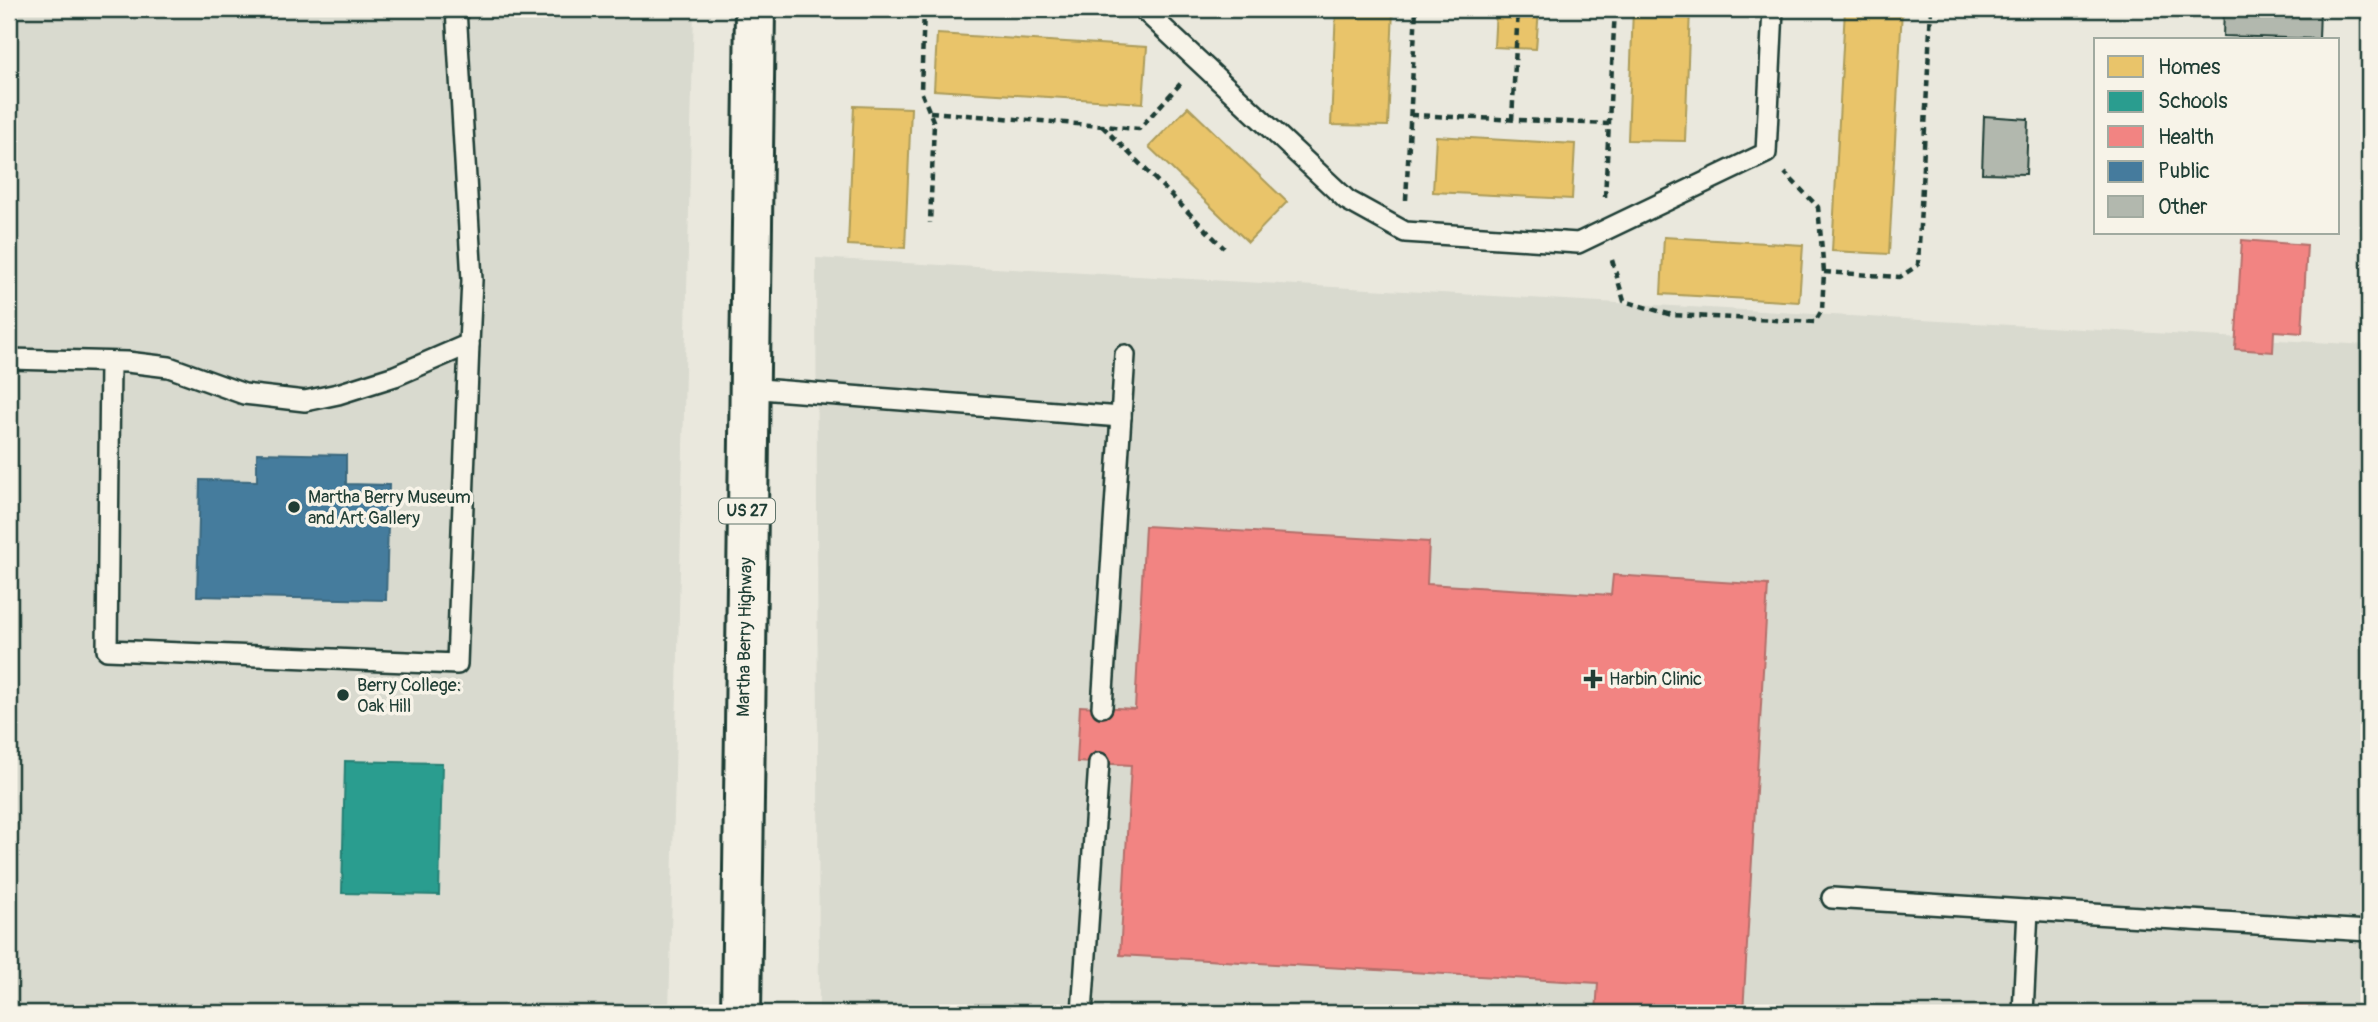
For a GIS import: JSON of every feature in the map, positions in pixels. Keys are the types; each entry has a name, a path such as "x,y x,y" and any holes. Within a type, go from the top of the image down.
{"main road":[{"name":"Martha Berry Highway","path":"741,1013 755,9"}],"lane":[{"path":"110,362 107,650 457,664 472,280 456,9"},
{"path":"1143,9 1347,200 1405,232 1578,243 1766,153 1773,9"},
{"path":"9,359 169,367 244,394 306,401 395,376 469,344"},
{"path":"1102,707 1125,355"},
{"path":"748,388 1121,417"},
{"path":"1082,1013 1098,763"},
{"path":"1832,898 2369,931"},
{"path":"2023,1013 2028,910"}],"path":[{"path":"924,9 921,91 934,123 930,223"},
{"path":"1405,232 1416,9"},
{"path":"1512,120 1518,9"},
{"path":"1824,272 1900,277 1919,265 1931,9"},
{"path":"930,112 1139,129 1199,63"},
{"path":"1411,115 1609,124"},
{"path":"1102,125 1224,248"}],"shaded area":[{"name":"Berry College: Oak Hill","path":"9,9 694,9 669,1013 9,1013"},
{"name":"Harbin Clinic","path":"816,258 2369,345 2369,1013 819,1013"}],"building: Homes":[{"path":"1336,9 1393,9 1388,126 1331,125"},
{"path":"1496,9 1539,9 1536,49 1494,47"},
{"path":"1633,9 1690,9 1685,141 1628,140"},
{"path":"1845,9 1902,9 1889,254 1832,251"},
{"path":"937,34 1147,47 1143,103 934,90"},
{"path":"854,106 911,108 905,248 848,245"},
{"path":"1188,107 1287,202 1248,242 1149,147"},
{"path":"1436,136 1575,144 1572,199 1433,192"},
{"path":"1664,237 1803,245 1799,302 1661,294"}],"building: Schools":[{"path":"345,761 442,763 439,895 342,893"}],"building: Health":[{"path":"2242,240 2307,245 2302,333 2274,331 2273,352 2235,349"},
{"path":"1145,526 1429,542 1427,584 1611,595 1613,575 1768,585 1743,1013 1596,1013 1598,983 1120,955 1131,765 1077,762 1080,706 1135,709"},
{"path":"2295,1006 2367,1010 2366,1013 2295,1013"}],"building: Public":[{"path":"257,453 346,455 346,484 389,485 386,600 197,596 200,480 257,481"}],"building: Other":[{"path":"2224,9 2320,9 2319,38 2223,36"},
{"path":"1984,116 2028,119 2026,174 1982,173"}],"place":[{"name":"Martha Berry Museum and Art Gallery","path":"294,507"},
{"name":"Harbin Clinic","path":"1593,679"},
{"name":"Berry College: Oak Hill","path":"343,695"}]}
